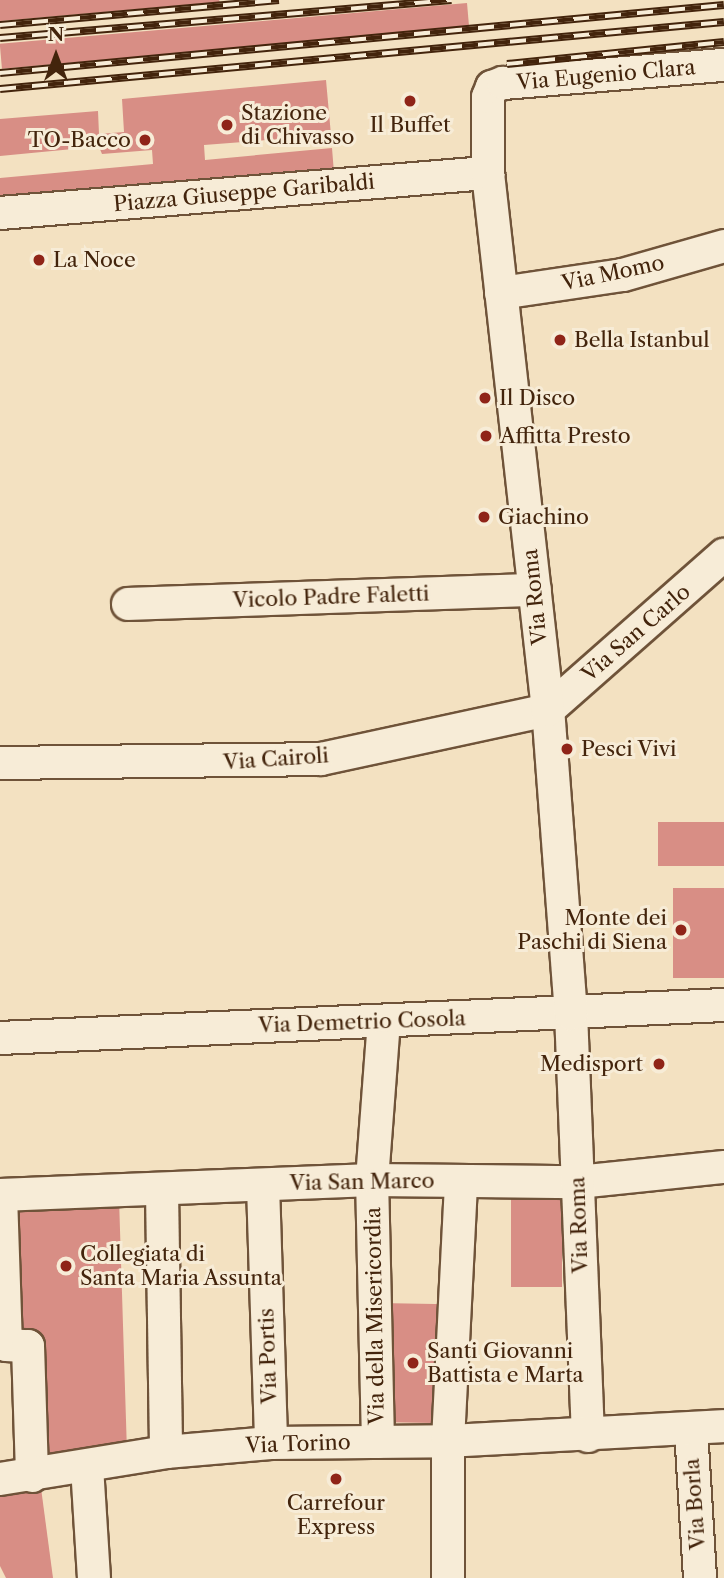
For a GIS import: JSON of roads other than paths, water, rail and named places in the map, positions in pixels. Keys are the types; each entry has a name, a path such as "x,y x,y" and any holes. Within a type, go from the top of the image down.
{"street":[{"name":"Via Eugenio Clara","path":"488,173 488,97 492,87 724,65"},
{"name":"Piazza Giuseppe Garibaldi","path":"0,213 488,173"},
{"name":"Via Roma","path":"488,173 548,710 570,1014 588,1436"},
{"name":"Via Momo","path":"501,293 623,275 724,246"},
{"name":"Via San Carlo","path":"548,710 724,555"},
{"name":"Vicolo Padre Faletti","path":"128,604 535,590"},
{"name":"Via Cairoli","path":"0,763 321,759 548,710"},
{"name":"Via Demetrio Cosola","path":"0,1038 724,1005"},
{"name":"Via della Misericordia","path":"378,1442 372,1180 383,1022"},
{"name":"Via San Marco","path":"1,1195 162,1191 372,1180 578,1182 724,1167"},
{"path":"448,1578 448,1441 461,1181"},
{"name":"Via Portis","path":"263,1185 271,1443"},
{"path":"162,1191 166,1452"},
{"path":"1,1195 6,1345 28,1346 32,1476"},
{"name":"Via Torino","path":"0,1479 87,1468 166,1452 271,1443 588,1436 724,1426"},
{"name":"Via Borla","path":"691,1430 700,1578"},
{"path":"87,1468 94,1578"}],"railway":[{"path":"0,25 279,0"},
{"path":"0,38 451,0"},
{"path":"0,73 724,5"},
{"path":"0,89 724,22"},
{"path":"507,64 724,42"}],"place":[{"name":"Il Buffet","path":"410,101"},
{"name":"Stazione di Chivasso","path":"227,125"},
{"name":"TO-Bacco","path":"145,140"},
{"name":"La Noce","path":"39,260"},
{"name":"Bella Istanbul","path":"560,340"},
{"name":"Il Disco","path":"485,398"},
{"name":"Affitta Presto","path":"486,436"},
{"name":"Giachino","path":"484,517"},
{"name":"Pesci Vivi","path":"567,749"},
{"name":"Monte dei Paschi di Siena","path":"681,930"},
{"name":"Medisport","path":"659,1064"},
{"name":"Collegiata di Santa Maria Assunta","path":"66,1266"},
{"name":"Santi Giovanni Battista e Marta","path":"413,1363"},
{"name":"Carrefour Express","path":"336,1479"}]}
